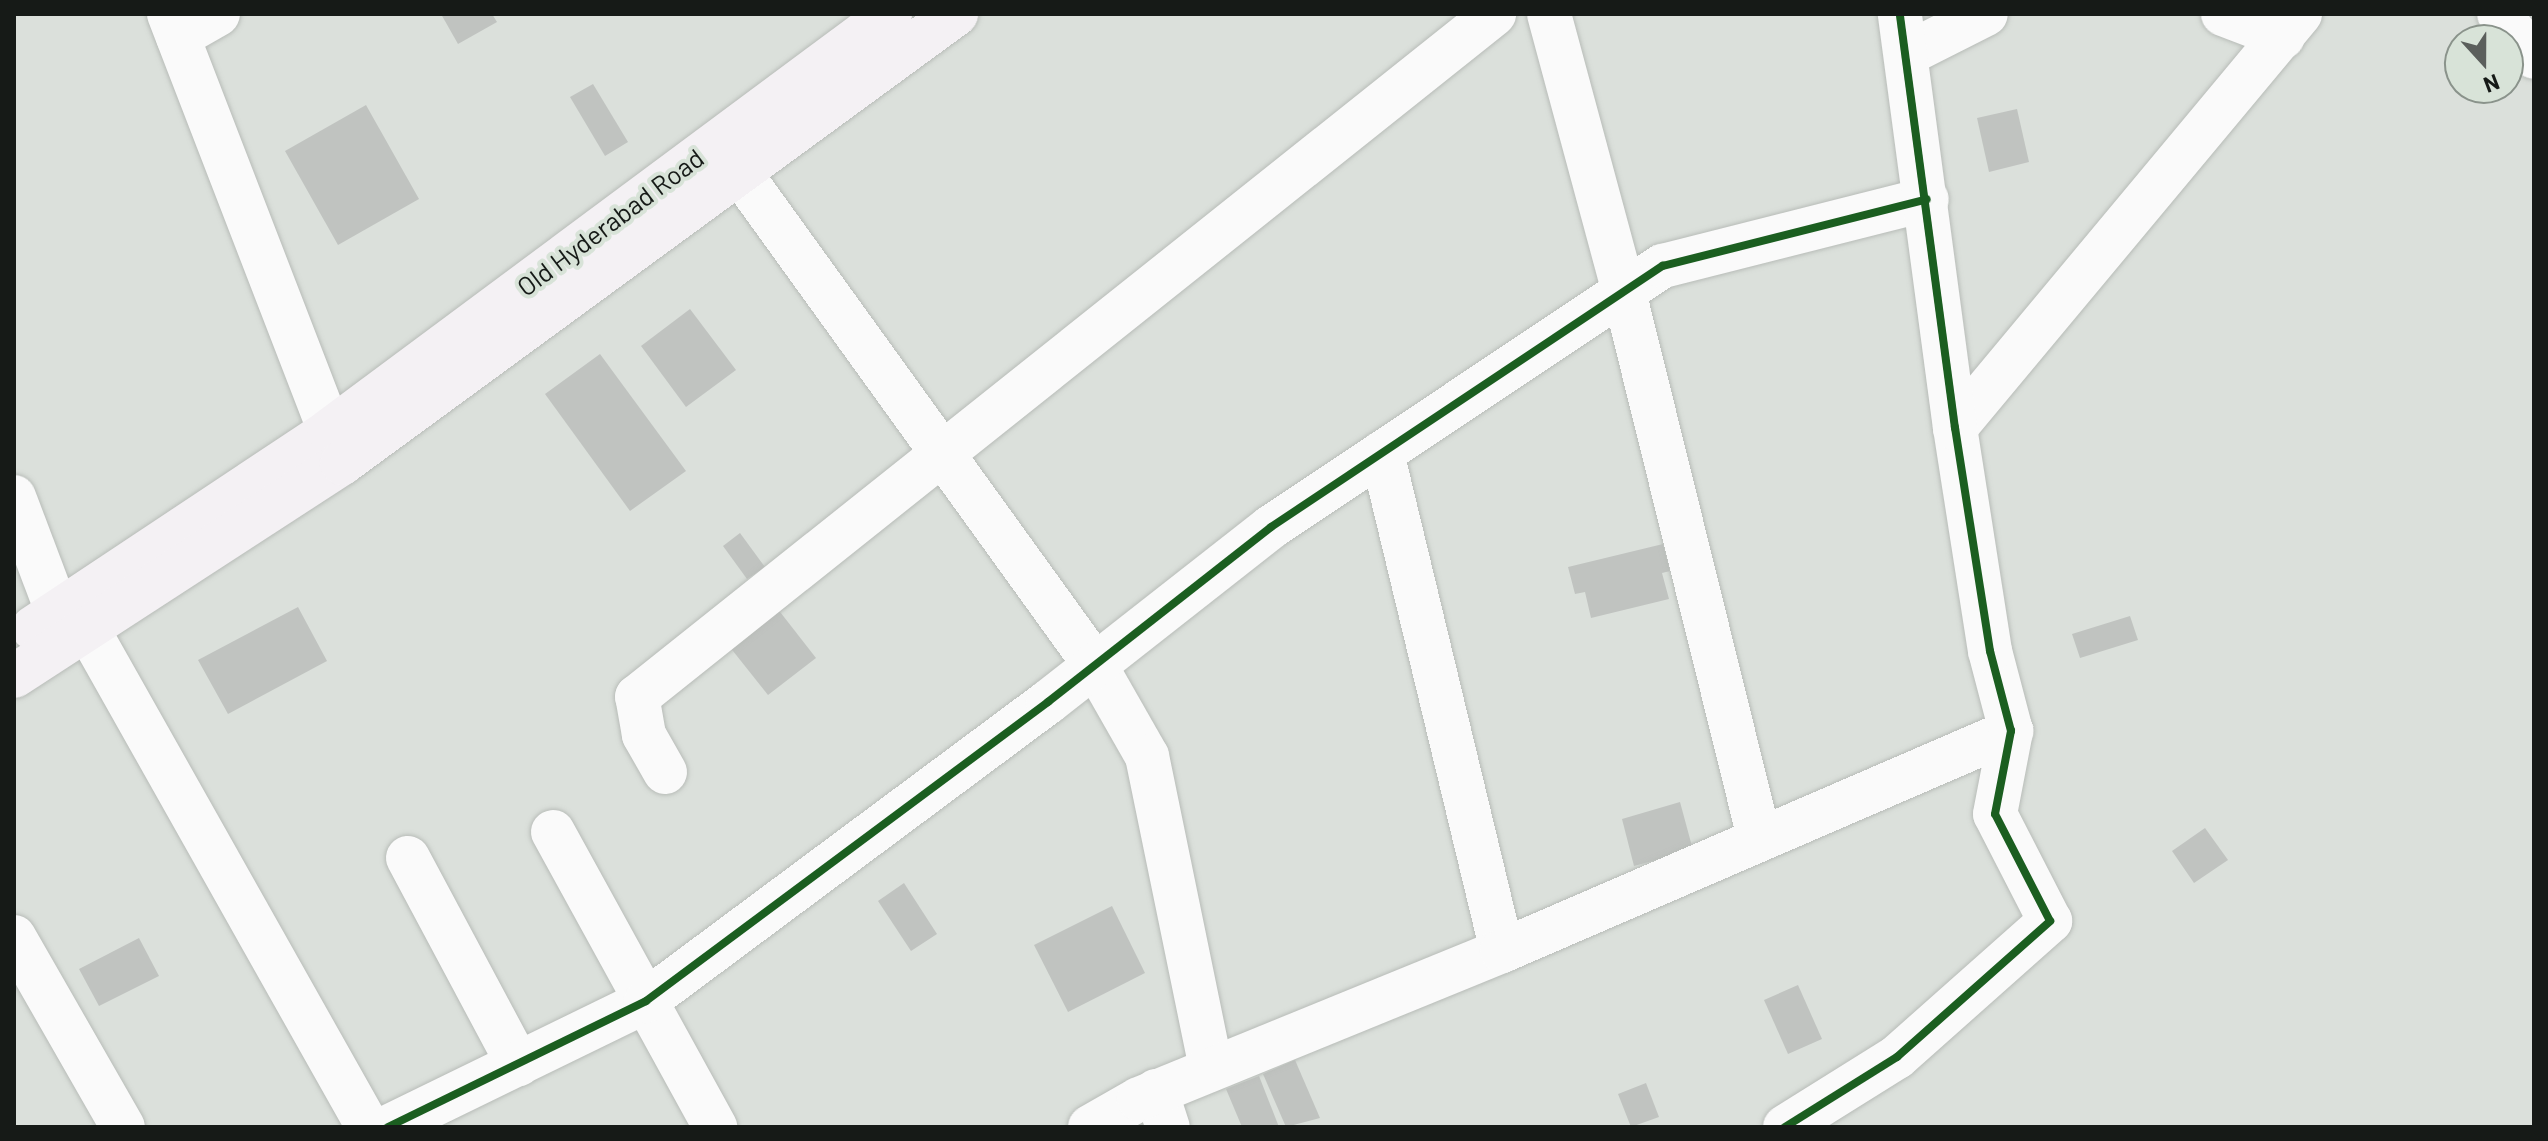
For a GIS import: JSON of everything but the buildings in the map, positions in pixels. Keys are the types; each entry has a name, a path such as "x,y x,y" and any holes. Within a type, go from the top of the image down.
{"main road":[{"name":"Old Hyderabad Road","path":"336,447 890,14"},
{"path":"14,676 72,620 336,447 740,173 956,14"},
{"path":"14,640 72,620"}],"street":[{"path":"218,14 174,26 336,447"},
{"path":"665,772 644,735 637,697 1494,14"},
{"path":"1549,14 1624,292 1759,837"},
{"path":"1785,1127 1897,1057 2050,921 1995,814 2011,731 1990,651 1955,428 1904,33 1986,14"},
{"path":"1955,428 2291,26 2223,14"},
{"path":"2499,14 2534,57"},
{"path":"740,173 1095,665 1147,756 1211,1068"},
{"path":"388,1127 646,1001 1095,665 1271,527 1663,266 1927,199"},
{"path":"1382,453 1502,951"},
{"path":"14,497 72,620 368,1127"},
{"path":"1090,1127 1162,1109 1211,1068 1502,951 1759,837 2011,731"},
{"path":"553,832 715,1127"},
{"path":"408,858 518,1064"},
{"path":"14,937 123,1127"}],"cycle path":[{"path":"1785,1127 1897,1057 2050,921 1995,814 2011,731 1990,651 1955,428 1900,14"},
{"path":"388,1127 646,1001 1048,702 1271,527 1663,266 1927,199"}]}
